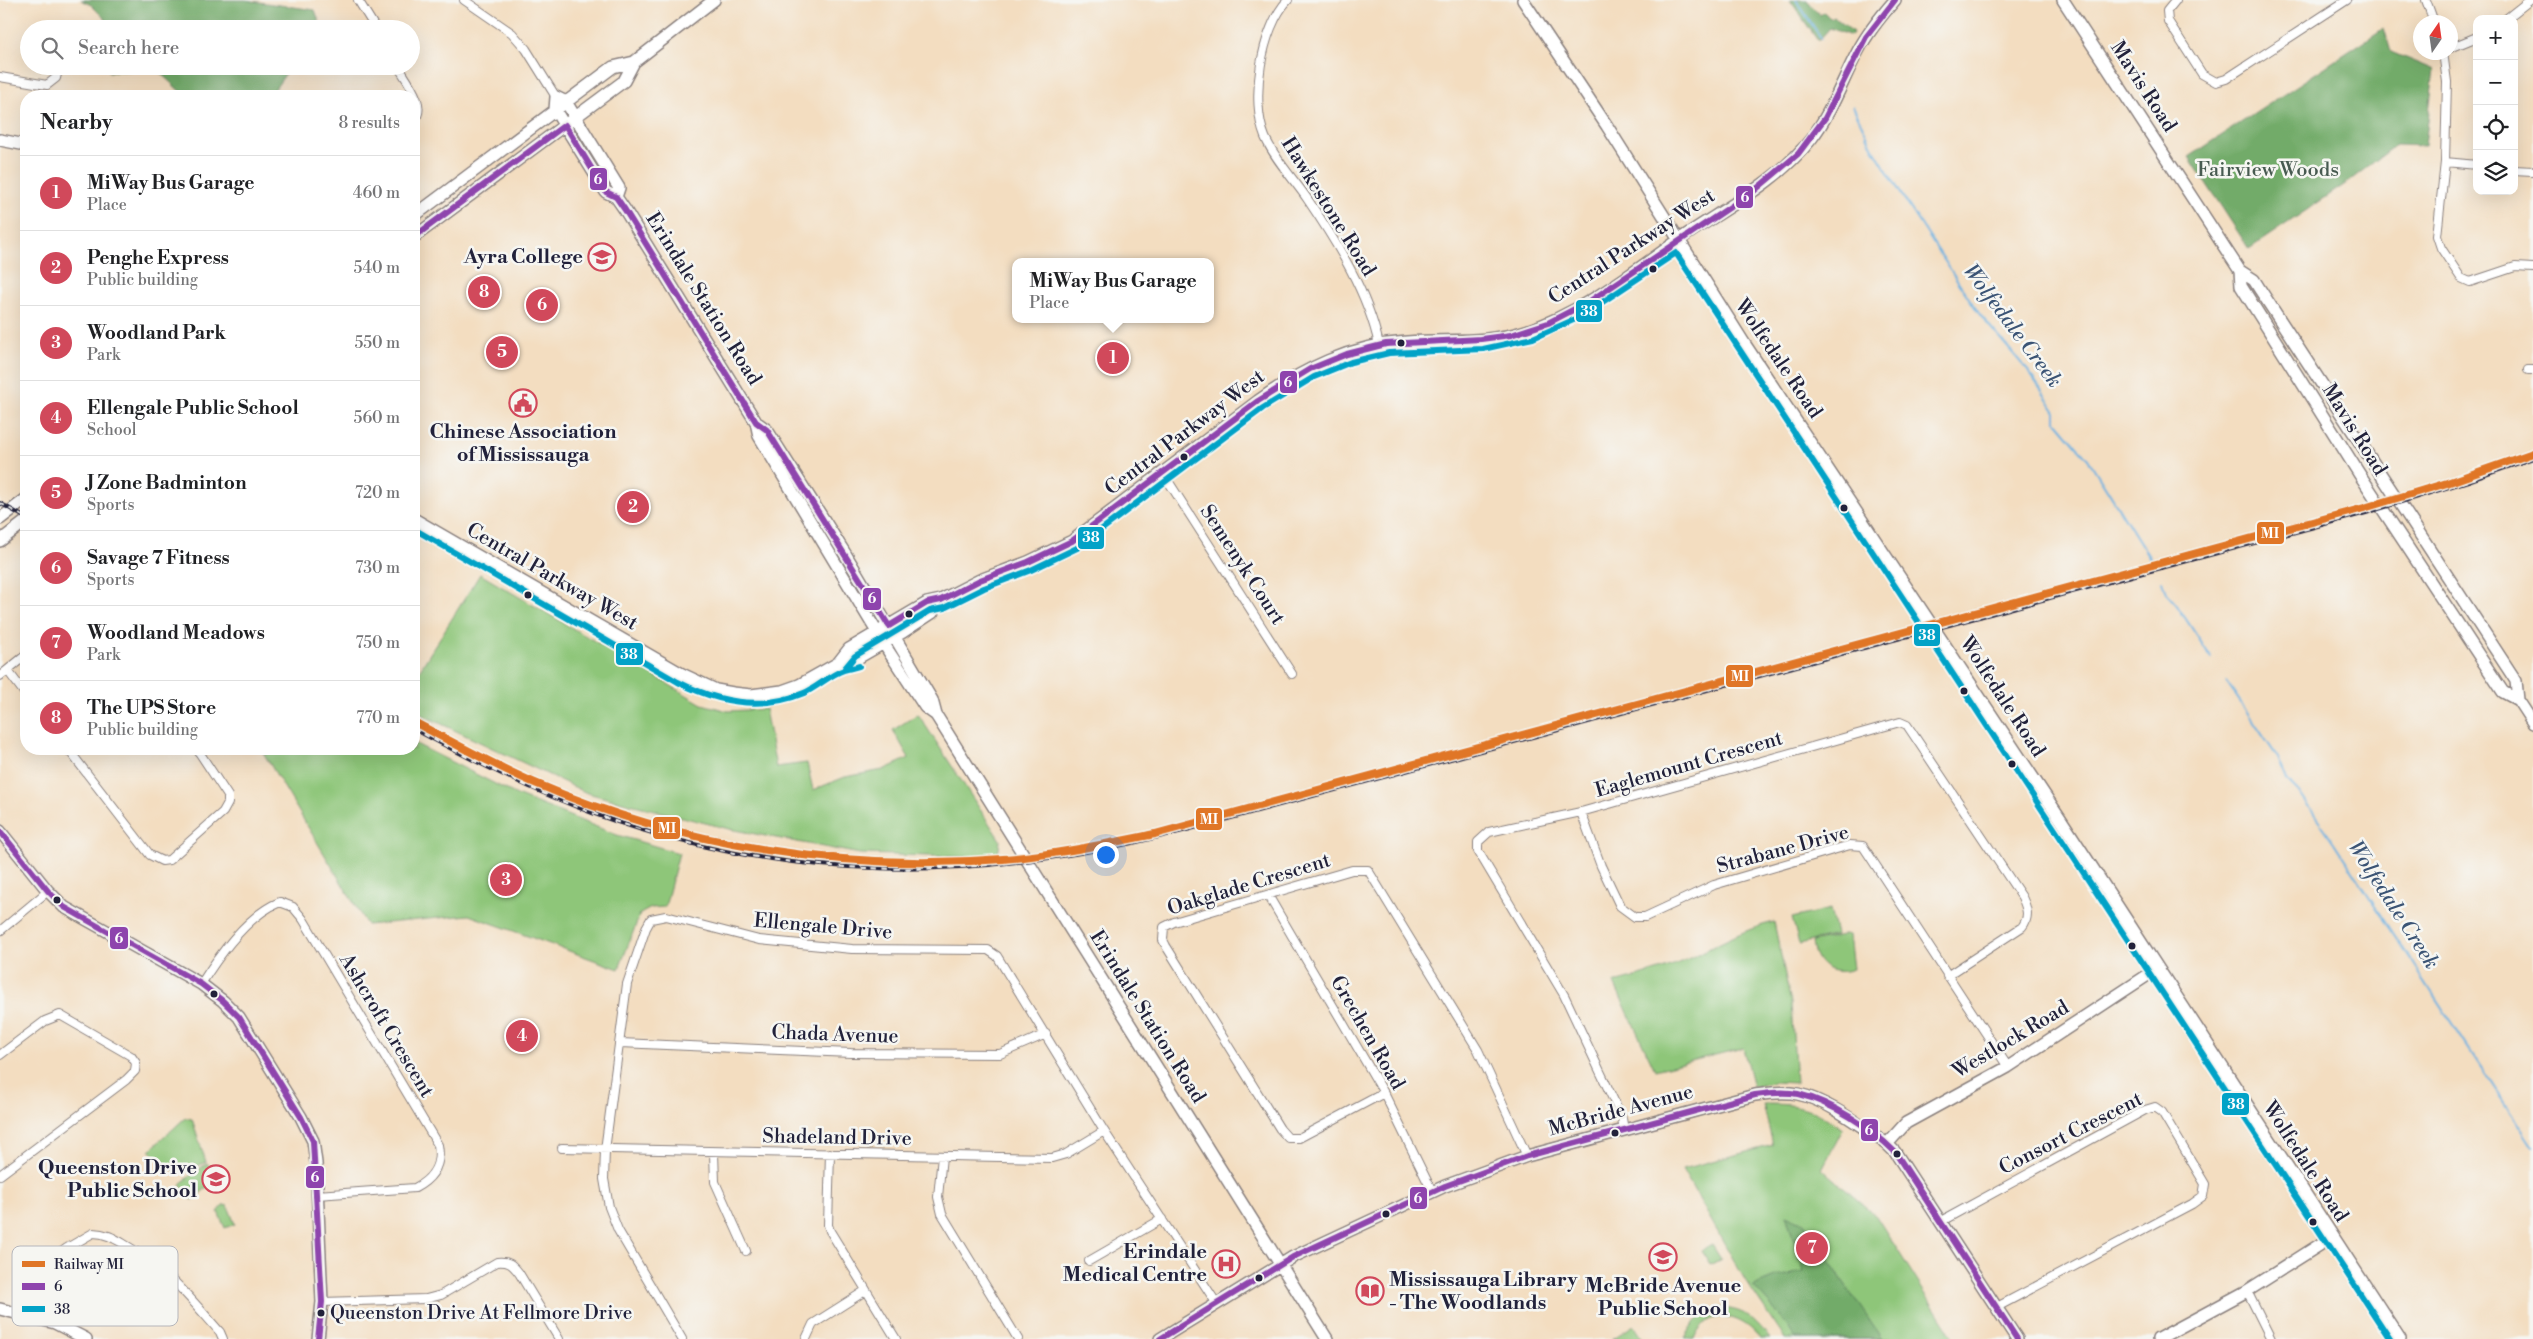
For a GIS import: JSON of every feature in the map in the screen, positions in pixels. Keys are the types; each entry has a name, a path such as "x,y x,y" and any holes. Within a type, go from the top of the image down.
{"street":[{"path":"358,0 370,20"},
{"name":"Erindale Station Road","path":"464,0 512,33 526,49 575,117 619,188 616,197"},
{"path":"420,211 555,110 561,100 613,67 634,62 714,0"},
{"name":"Hawkestone Road","path":"1288,0 1269,34 1259,71 1257,92 1264,136 1308,200 1357,280 1375,325 1379,345"},
{"name":"Wolfedale Road","path":"1523,0 1607,126 1679,241 2400,1339"},
{"name":"Central Parkway West","path":"420,522 682,674 716,690 751,695 782,691 799,685 838,663 849,649 932,613 941,600 980,580 1036,559 1072,541 1286,381 1318,364 1379,345 1406,342 1482,340 1525,331 1575,309 1770,179 1798,155 1825,120 1870,31 1895,0"},
{"name":"Mavis Road","path":"2062,0 2240,271 2254,280 2516,681 2518,700 2533,723"},
{"path":"2176,0 2170,4 2167,11 2168,21 2202,74 2216,82 2226,79 2347,0"},
{"path":"2426,0 2431,15"},
{"path":"2511,15 2530,0"},
{"path":"2458,45 2473,39"},
{"path":"2444,60 2447,82 2445,162 2437,236 2440,248 2460,278 2470,282 2515,267 2533,268"},
{"path":"420,233 624,81 634,62"},
{"path":"0,77 47,85 56,78 57,75"},
{"path":"403,75 411,90"},
{"name":"Erindale Station Road","path":"555,110 606,192 616,197 756,422 759,436 880,637 925,707 936,715"},
{"path":"0,140 20,144"},
{"path":"2445,162 2473,165"},
{"path":"2518,170 2533,171"},
{"name":"Mavis Road","path":"2240,271 2241,286 2360,475 2503,692 2518,700"},
{"name":"Erindale Station Road","path":"756,422 767,430 892,631 932,700 936,715 1327,1339"},
{"name":"Semenyk Court","path":"1163,473 1292,674"},
{"path":"0,519 20,504"},
{"path":"0,541 20,526"},
{"path":"0,676 20,661"},
{"path":"8,671 20,686"},
{"name":"Eaglemount Crescent","path":"1624,1130 1622,1118 1564,995 1478,851 1478,842 1489,832 1581,812 1900,722 1907,725 2027,907 2027,920 2022,927 1947,976"},
{"path":"73,755 150,856 162,861 168,860 223,812 228,803 228,796 201,755"},
{"name":"Strabane Drive","path":"1581,812 1601,866 1620,906 1635,917 1645,917 1714,885 1850,845 1863,846 2008,1067"},
{"path":"0,831 48,891 78,916 201,984 239,1017 305,1124 313,1141 316,1163 322,1302 318,1339"},
{"name":"Oakglade Crescent","path":"1384,1093 1299,1138 1288,1138 1280,1129 1166,946 1163,940 1164,927 1174,922 1352,870 1368,870 1478,1050 1527,1156"},
{"path":"0,931 48,891"},
{"name":"Grechen Road","path":"1268,895 1384,1093 1432,1191"},
{"name":"Ashcroft Crescent","path":"201,984 220,954 263,911 280,902 293,906 303,919 438,1146 440,1153 437,1169 428,1181 415,1188 317,1195"},
{"name":"Ellengale Drive","path":"682,1339 618,1230 609,1207 604,1179 605,1150 627,984 646,928 651,919 666,916 759,940 852,949 988,950 997,956 1104,1131 1217,1304"},
{"name":"Westlock Road","path":"1887,1144 1906,1123 2008,1067 2157,969"},
{"path":"0,1054 45,1021 60,1015 131,1056 136,1063 135,1070 126,1080 0,1175"},
{"name":"Chada Avenue","path":"620,1043 850,1052 1000,1054 1046,1034"},
{"name":"McBride Avenue","path":"1160,1339 1280,1265 1432,1191 1527,1156 1755,1095 1792,1093 1814,1100 1887,1144 1895,1152 2016,1339"},
{"name":"Consort Crescent","path":"1940,1222 2146,1110 2155,1107 2162,1112 2205,1184 2203,1196 2192,1204 1996,1308"},
{"name":"Shadeland Drive","path":"562,1148 714,1153 1052,1158 1066,1154 1104,1131"},
{"path":"714,1153 715,1182 746,1251"},
{"path":"830,1154 828,1226 896,1339"},
{"path":"942,1156 938,1197 942,1214 1018,1339"},
{"path":"1090,1261 1162,1219"},
{"path":"72,1246 93,1233 100,1233 113,1237 128,1246"},
{"path":"2158,1339 2247,1291 2332,1237"},
{"path":"322,1302 426,1299 441,1295 497,1262 504,1261 512,1263 559,1339"},
{"path":"178,1284 220,1332 223,1339"},
{"path":"806,1339 813,1324 865,1290"},
{"path":"2247,1291 2271,1339"},
{"path":"61,1326 86,1339"}],"green space":[{"path":"81,0 245,0 315,10 319,20 106,20 91,5"},
{"path":"1790,0 1807,0 1820,15 1824,12 1830,18 1833,16 1853,32 1851,36 1830,28 1818,41"},
{"name":"Fairview Woods","path":"2384,28 2391,52 2434,70 2425,146 2396,145 2344,185 2249,249 2189,157"},
{"path":"162,75 285,75 274,90 179,90"},
{"path":"480,574 702,704 728,711 765,709 776,767 807,763 813,790 845,777 883,770 909,758 893,730 918,714 1000,840 998,858 860,854 729,829 587,793 420,714 420,669"},
{"path":"420,746 519,796 617,835 679,853 665,907 651,908 640,914 619,969 469,915 367,925 265,755 420,755"},
{"path":"1830,909 1836,935 1799,944 1792,918"},
{"path":"1774,922 1791,1003 1796,1083 1775,1082 1753,1087 1743,1048 1655,1070 1614,983 1673,965 1742,933"},
{"path":"1846,934 1849,935 1853,969 1838,971 1825,967 1816,957 1812,942"},
{"path":"1763,1104 1805,1108 1814,1111 1843,1129 1822,1169 1876,1216 1954,1339 1785,1339 1745,1280 1682,1169 1773,1145"},
{"path":"185,1118 192,1119 206,1162 181,1171 169,1168 163,1164 150,1150"},
{"path":"207,1163 219,1178 192,1200 180,1184"},
{"path":"224,1205 228,1206 235,1224 225,1228 218,1212"},
{"path":"1786,1215 1804,1223 1882,1339 1796,1339 1779,1315 1753,1286 1775,1277 1804,1272"},
{"path":"1712,1245 1721,1259 1710,1265 1701,1251"},
{"path":"1717,1308 1734,1310 1748,1316 1759,1325 1770,1339 1760,1339 1753,1330 1744,1324 1726,1317 1716,1318 1707,1322 1694,1339 1685,1339 1698,1320"},
{"path":"1634,1325 1643,1339 1612,1339"}],"waterway":[{"name":"Wolfedale Creek","path":"1796,0 1821,38"},
{"name":"Wolfedale Creek","path":"1853,106 1872,146 1980,315 2029,372 2056,412 2056,421 2088,459 2151,560"},
{"name":"Wolfedale Creek","path":"2162,581 2166,593 2176,604 2212,659"},
{"name":"Wolfedale Creek","path":"2226,681 2278,758 2287,780 2298,791 2329,835 2533,1147"}],"railway":[{"path":"420,732 503,775 548,796 595,814 668,837 741,854 814,864 888,869 961,867 1035,860 1109,848 1183,831 2366,513 2468,481 2533,458"},
{"path":"0,503 20,515"}],"rail line":[{"name":"MI","path":"420,725 535,783 591,805 647,823 705,838 764,850 883,861 943,862 1041,855 1155,834 2364,508 2447,483 2533,453"}],"transit line":[{"name":"6","path":"420,233 565,125 606,192 616,197 625,210 756,422 767,430 889,626 927,603 941,600 980,580 1028,562 1072,541 1258,401 1310,369 1347,354 1386,344 1481,339 1511,335 1548,323 1590,301 1754,191 1798,154 1825,118 1866,37 1895,0"},
{"name":"38","path":"845,668 855,656 930,611 944,608 984,588 1031,570 1077,548 1263,408 1314,377 1351,362 1389,353 1483,349 1533,338 1580,317 1676,253 2390,1339"},
{"name":"38","path":"420,532 678,682 708,695 740,702 756,703 788,699 814,688 839,672 859,666"},
{"name":"6","path":"0,831 48,891 64,907 201,984 223,1001 239,1017 301,1117 313,1141 322,1302 318,1339"},
{"name":"6","path":"1160,1339 1293,1257 1445,1186 1527,1156 1755,1095 1782,1092 1798,1094 1824,1103 1863,1125 1895,1152 2017,1339"}],"place":[{"name":"Ayra College","path":"602,257"},
{"name":"The UPS Store","path":"484,292"},
{"name":"Savage 7 Fitness","path":"542,305"},
{"name":"J Zone Badminton","path":"502,352"},
{"name":"MiWay Bus Garage","path":"1113,358"},
{"name":"Chinese Association of Mississauga","path":"523,403"},
{"name":"Penghe Express","path":"633,507"},
{"name":"Woodland Park","path":"506,880"},
{"name":"Ellengale Public School","path":"522,1036"},
{"name":"Queenston Drive Public School","path":"216,1179"},
{"name":"Woodland Meadows","path":"1812,1248"},
{"name":"McBride Avenue Public School","path":"1663,1257"},
{"name":"Erindale Medical Centre","path":"1226,1264"},
{"name":"Mississauga Library - The Woodlands","path":"1370,1291"},
{"name":"Queenston Drive At Fellmore Drive","path":"321,1313"}]}
